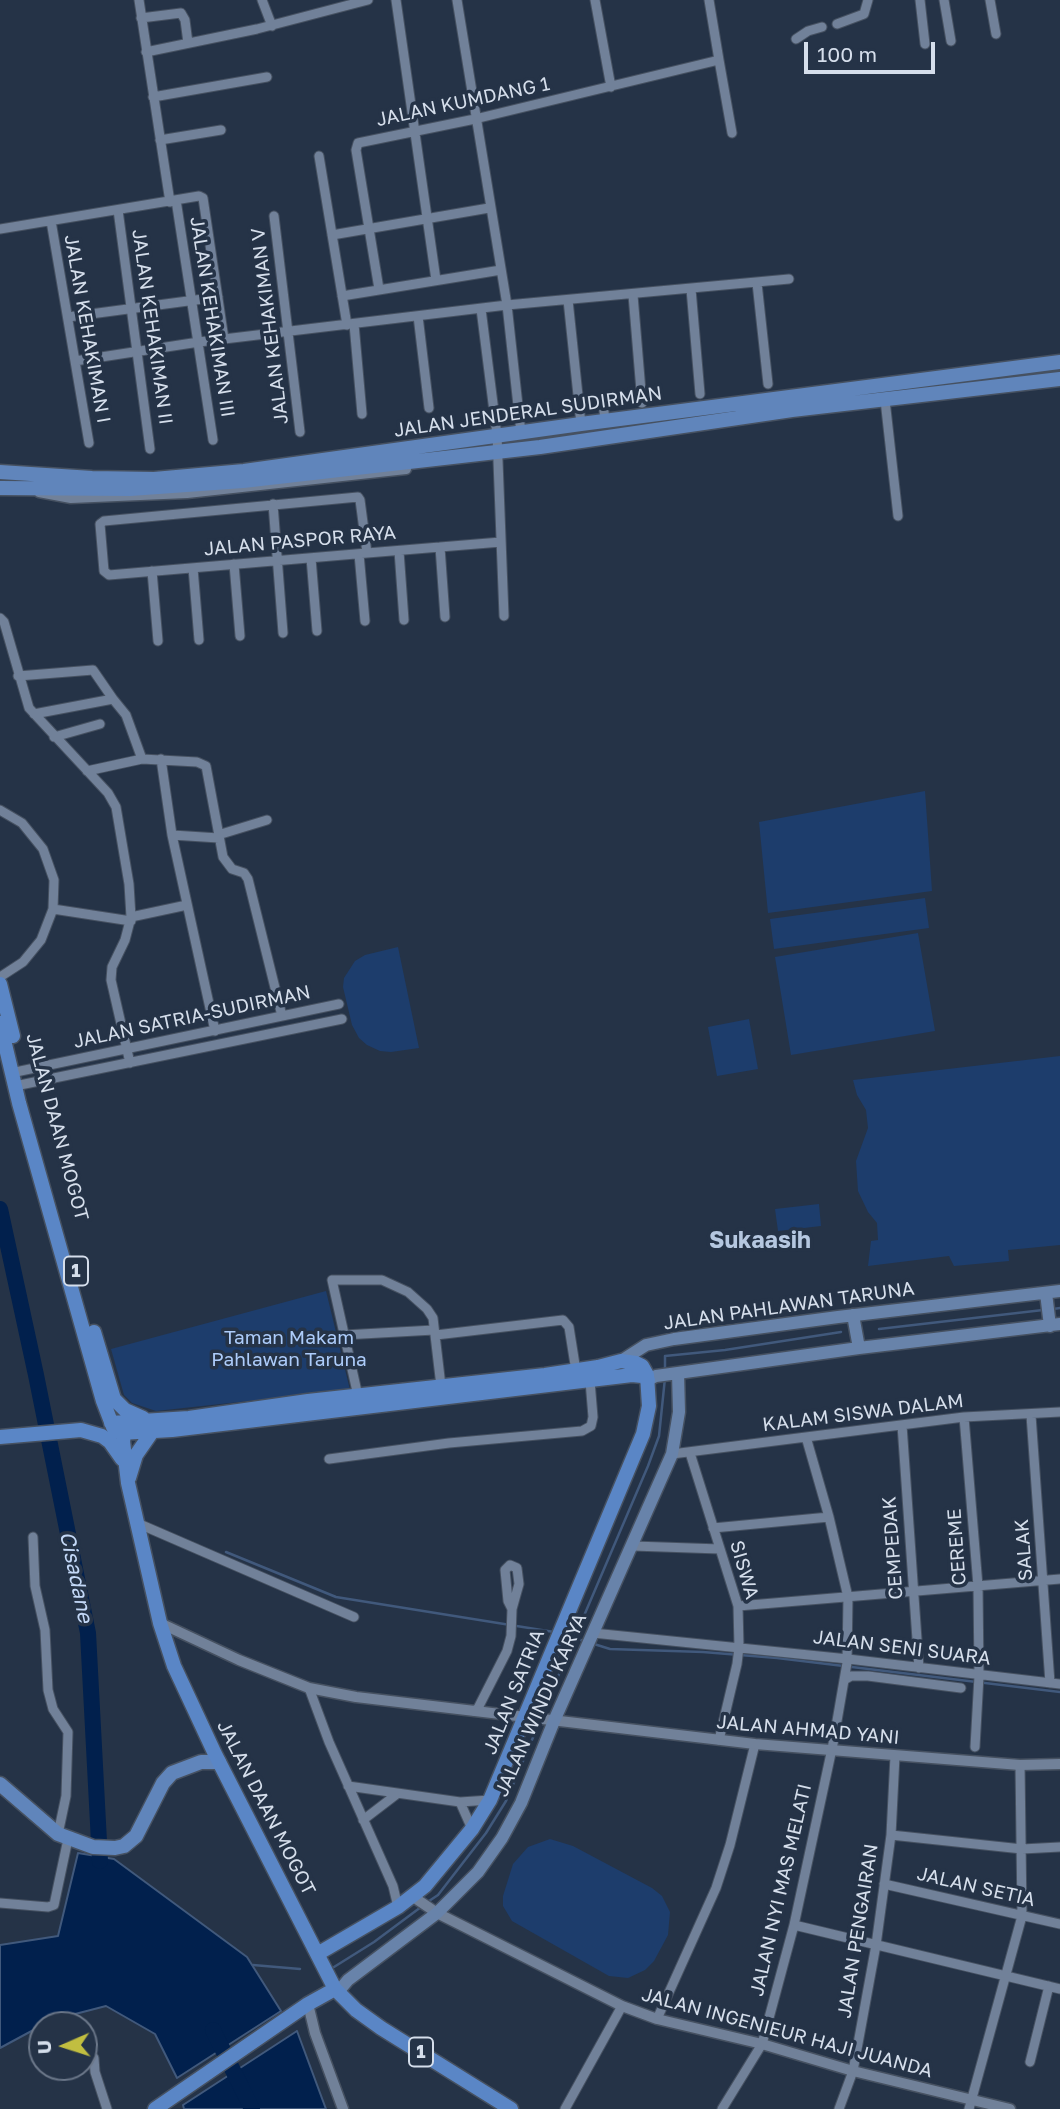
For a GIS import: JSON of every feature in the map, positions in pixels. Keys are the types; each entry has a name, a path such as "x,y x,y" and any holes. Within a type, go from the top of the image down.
{"highway":[{"name":"JALAN DAAN MOGOT","path":"0,984 18,1078 103,1401 117,1431 126,1428 125,1463 128,1483 160,1623 174,1666 219,1762 318,1953 332,1992 381,2028 511,2109"},
{"name":"JALAN DAAN MOGOT","path":"0,1023 114,1399 125,1410 152,1426"},
{"path":"621,1361 642,1366 652,1378"},
{"name":"JALAN PAHLAWAN TARUNA","path":"152,1426 358,1396 576,1371 621,1361"},
{"name":"JALAN PAHLAWAN TARUNA","path":"126,1428 320,1410 637,1375 652,1378"},
{"name":"JALAN SATRIA","path":"318,1953 414,1897 439,1871 472,1829 490,1800 643,1434 652,1378"},
{"path":"78,1430 97,1418 103,1401"},
{"path":"128,1483 136,1455 152,1426"},
{"path":"0,1437 78,1430 102,1436 110,1441 125,1463"},
{"path":"158,2107 308,2004 332,1992 318,1972 306,1941 304,1926"}],"main road":[{"name":"JALAN JENDERAL SUDIRMAN","path":"0,472 154,479 244,471 497,435 1060,362"},
{"name":"JALAN JENDERAL SUDIRMAN","path":"0,488 168,488 498,452 792,410 1060,379"},
{"name":"JALAN PAHLAWAN TARUNA","path":"621,1361 646,1345 674,1339 853,1315 1047,1296 1060,1291"},
{"path":"652,1378 1053,1323 1047,1296"},
{"path":"853,1315 859,1348"},
{"name":"JALAN WINDU KARYA","path":"332,1992 435,1912 478,1872 502,1838 521,1803 552,1721 633,1546 672,1454 679,1412 675,1373"},
{"path":"0,1784 67,1838 93,1847 115,1848 124,1846 136,1836 163,1783 172,1773 201,1762 219,1762"}],"street":[{"name":"JALAN KEHAKIMAN III","path":"138,0 160,140 192,299 213,440"},
{"path":"262,0 272,26"},
{"path":"146,52 272,26 368,0"},
{"path":"396,0 436,280"},
{"path":"457,0 501,270 521,433"},
{"path":"595,0 611,86"},
{"path":"709,0 732,133"},
{"path":"837,23 864,14 868,0"},
{"path":"920,0 925,44"},
{"path":"944,0 950,41"},
{"path":"990,0 996,34"},
{"path":"141,18 181,13 186,20 188,43"},
{"path":"796,39 808,31 822,27"},
{"name":"JALAN KUMDANG 1","path":"379,289 356,147 362,141 475,119 719,61"},
{"path":"153,97 267,77"},
{"path":"160,140 221,130"},
{"path":"319,156 342,296 351,325 362,414"},
{"path":"0,229 199,196 205,202 224,339"},
{"path":"332,235 489,208"},
{"name":"JALAN KEHAKIMAN II","path":"118,210 150,449"},
{"name":"JALAN KEHAKIMAN V","path":"274,216 300,432"},
{"name":"JALAN KEHAKIMAN I","path":"51,221 89,443"},
{"path":"342,296 501,270"},
{"path":"75,361 199,342 506,305 789,279"},
{"path":"757,283 768,384"},
{"path":"691,289 700,394"},
{"path":"633,295 642,403"},
{"path":"68,317 218,297"},
{"path":"568,300 581,424"},
{"path":"481,309 497,435 504,616"},
{"path":"418,316 429,408"},
{"path":"885,400 898,516"},
{"path":"579,405 603,402 605,421"},
{"path":"283,633 272,504 359,498 365,621"},
{"name":"JALAN PASPOR RAYA","path":"272,504 101,522 104,571 109,575 501,542"},
{"path":"440,547 445,617"},
{"path":"398,551 404,620"},
{"path":"311,558 317,631"},
{"path":"234,565 240,636"},
{"path":"193,568 199,639"},
{"path":"152,571 158,641"},
{"path":"2,622 25,701 54,737 108,793 116,807 129,884 131,919 125,940 112,967 111,980 130,1063"},
{"path":"18,676 93,670 126,715 142,759"},
{"path":"34,714 113,699"},
{"path":"54,737 100,724"},
{"path":"87,771 142,759 197,762 206,766 210,775 223,857 232,869 244,873 248,878 282,1016"},
{"path":"162,759 172,835 215,1031"},
{"path":"0,810 22,823 43,849 54,880 53,909 41,940 23,962 0,977"},
{"path":"172,835 218,836 267,821"},
{"path":"53,909 131,919 187,905"},
{"name":"JALAN SATRIA-SUDIRMAN","path":"18,1078 127,1049 339,1004"},
{"name":"JALAN SATRIA-SUDIRMAN","path":"18,1078 130,1063 342,1019"},
{"path":"358,1396 332,1280 373,1279 398,1286 427,1309 433,1318 441,1386"},
{"path":"344,1335 435,1332 563,1320 569,1327 576,1371"},
{"path":"328,1459 449,1443 582,1431 591,1426 593,1417 590,1381"},
{"name":"KALAM SISWA DALAM","path":"672,1454 964,1417 1060,1412"},
{"name":"SALAK","path":"1031,1415 1055,1684"},
{"name":"CEREME","path":"964,1417 978,1586 979,1680 975,1747"},
{"name":"CEMPEDAK","path":"902,1425 919,1668"},
{"name":"JALAN NYI MAS MELATI","path":"722,2109 762,2044 794,1926 848,1661 848,1597 830,1517 806,1437"},
{"name":"SISWA","path":"690,1453 738,1606 737,1664 719,1740"},
{"path":"713,1528 830,1517"},
{"path":"137,1523 354,1617"},
{"path":"0,1903 47,1907 54,1905 67,1838 68,1732 53,1709 48,1689 45,1630 36,1586 33,1537"},
{"path":"633,1546 720,1549"},
{"path":"738,1606 1060,1578"},
{"path":"474,1711 507,1651 513,1620 512,1609"},
{"name":"JALAN AHMAD YANI","path":"160,1623 239,1660 309,1688 356,1697 755,1744 1020,1765 1060,1764"},
{"name":"JALAN SENI SUARA","path":"593,1635 919,1668 979,1680 1055,1684"},
{"path":"845,1679 851,1676 868,1676 961,1688"},
{"path":"309,1688 317,1714 393,1886 398,1907"},
{"path":"657,2019 716,1888 755,1744"},
{"name":"JALAN PENGAIRAN","path":"839,2109 853,2071 876,1945 891,1835 895,1756"},
{"path":"970,2104 1022,1916 1020,1765"},
{"path":"348,1786 460,1802 490,1800"},
{"path":"363,1820 397,1794"},
{"path":"460,1802 472,1829"},
{"path":"891,1835 1022,1849 1060,1847"},
{"name":"JALAN SETIA","path":"884,1884 1060,1924"},
{"path":"393,1886 414,1897"},
{"name":"JALAN INGENIEUR HAJI JUANDA","path":"414,1897 435,1912 622,2006 657,2019 762,2044 970,2104 1010,2109"},
{"path":"794,1926 1060,1989"},
{"path":"1030,2062 1049,1986"},
{"path":"308,2004 315,2034 343,2109"},
{"path":"565,2109 622,2006"},
{"path":"98,2079 107,2109"}],"green space":[{"path":"925,791 932,891 768,913 759,822"},
{"path":"925,898 929,928 774,949 770,919"},
{"path":"918,933 935,1031 791,1055 775,957"},
{"path":"398,947 419,1048 380,1051 359,1038 352,1025 343,987 344,978 355,961 365,955"},
{"path":"749,1019 758,1069 717,1076 708,1027"},
{"path":"1060,1056 1060,1245 1008,1250 1009,1261 954,1266 949,1256 868,1266 871,1241 878,1240 877,1223 868,1212 858,1191 856,1161 868,1128 866,1110 857,1095 853,1080"},
{"path":"819,1204 821,1226 778,1231 775,1209"},
{"name":"Taman Makam Pahlawan Taruna","path":"326,1291 350,1390 156,1411 132,1403 124,1395 111,1349"},
{"path":"550,1839 573,1846 662,1896 670,1912 668,1935 654,1961 645,1970 628,1978 609,1976 512,1921 503,1906 503,1896 513,1864 528,1847"}],"shaded area":[{"path":"78,1853 114,1859 247,1957 281,2011 177,2078 155,2034 106,2006 87,2011 28,2011 28,2033 0,2048 0,1945 58,1936"},
{"path":"297,2031 326,2109 184,2109 183,2105"}],"waterway":[{"name":"Cisadane","path":"0,1209 88,1633 100,1861"},
{"path":"1053,1309 1060,1308"},
{"path":"879,1329 1043,1310"},
{"path":"665,1371 665,1356 725,1350 841,1332"},
{"path":"542,1714 659,1436 665,1378"},
{"path":"226,1552 336,1597 554,1632"},
{"path":"564,1635 584,1641"},
{"path":"594,1644 610,1649 777,1658 1060,1692"},
{"path":"426,1903 438,1895 486,1833 506,1801 540,1721"},
{"path":"334,1967 374,1942 421,1907"},
{"path":"253,1965 300,1969"},
{"path":"213,2030 252,2109"}],"district":[{"name":"Sukaasih","path":"760,1241"}]}
